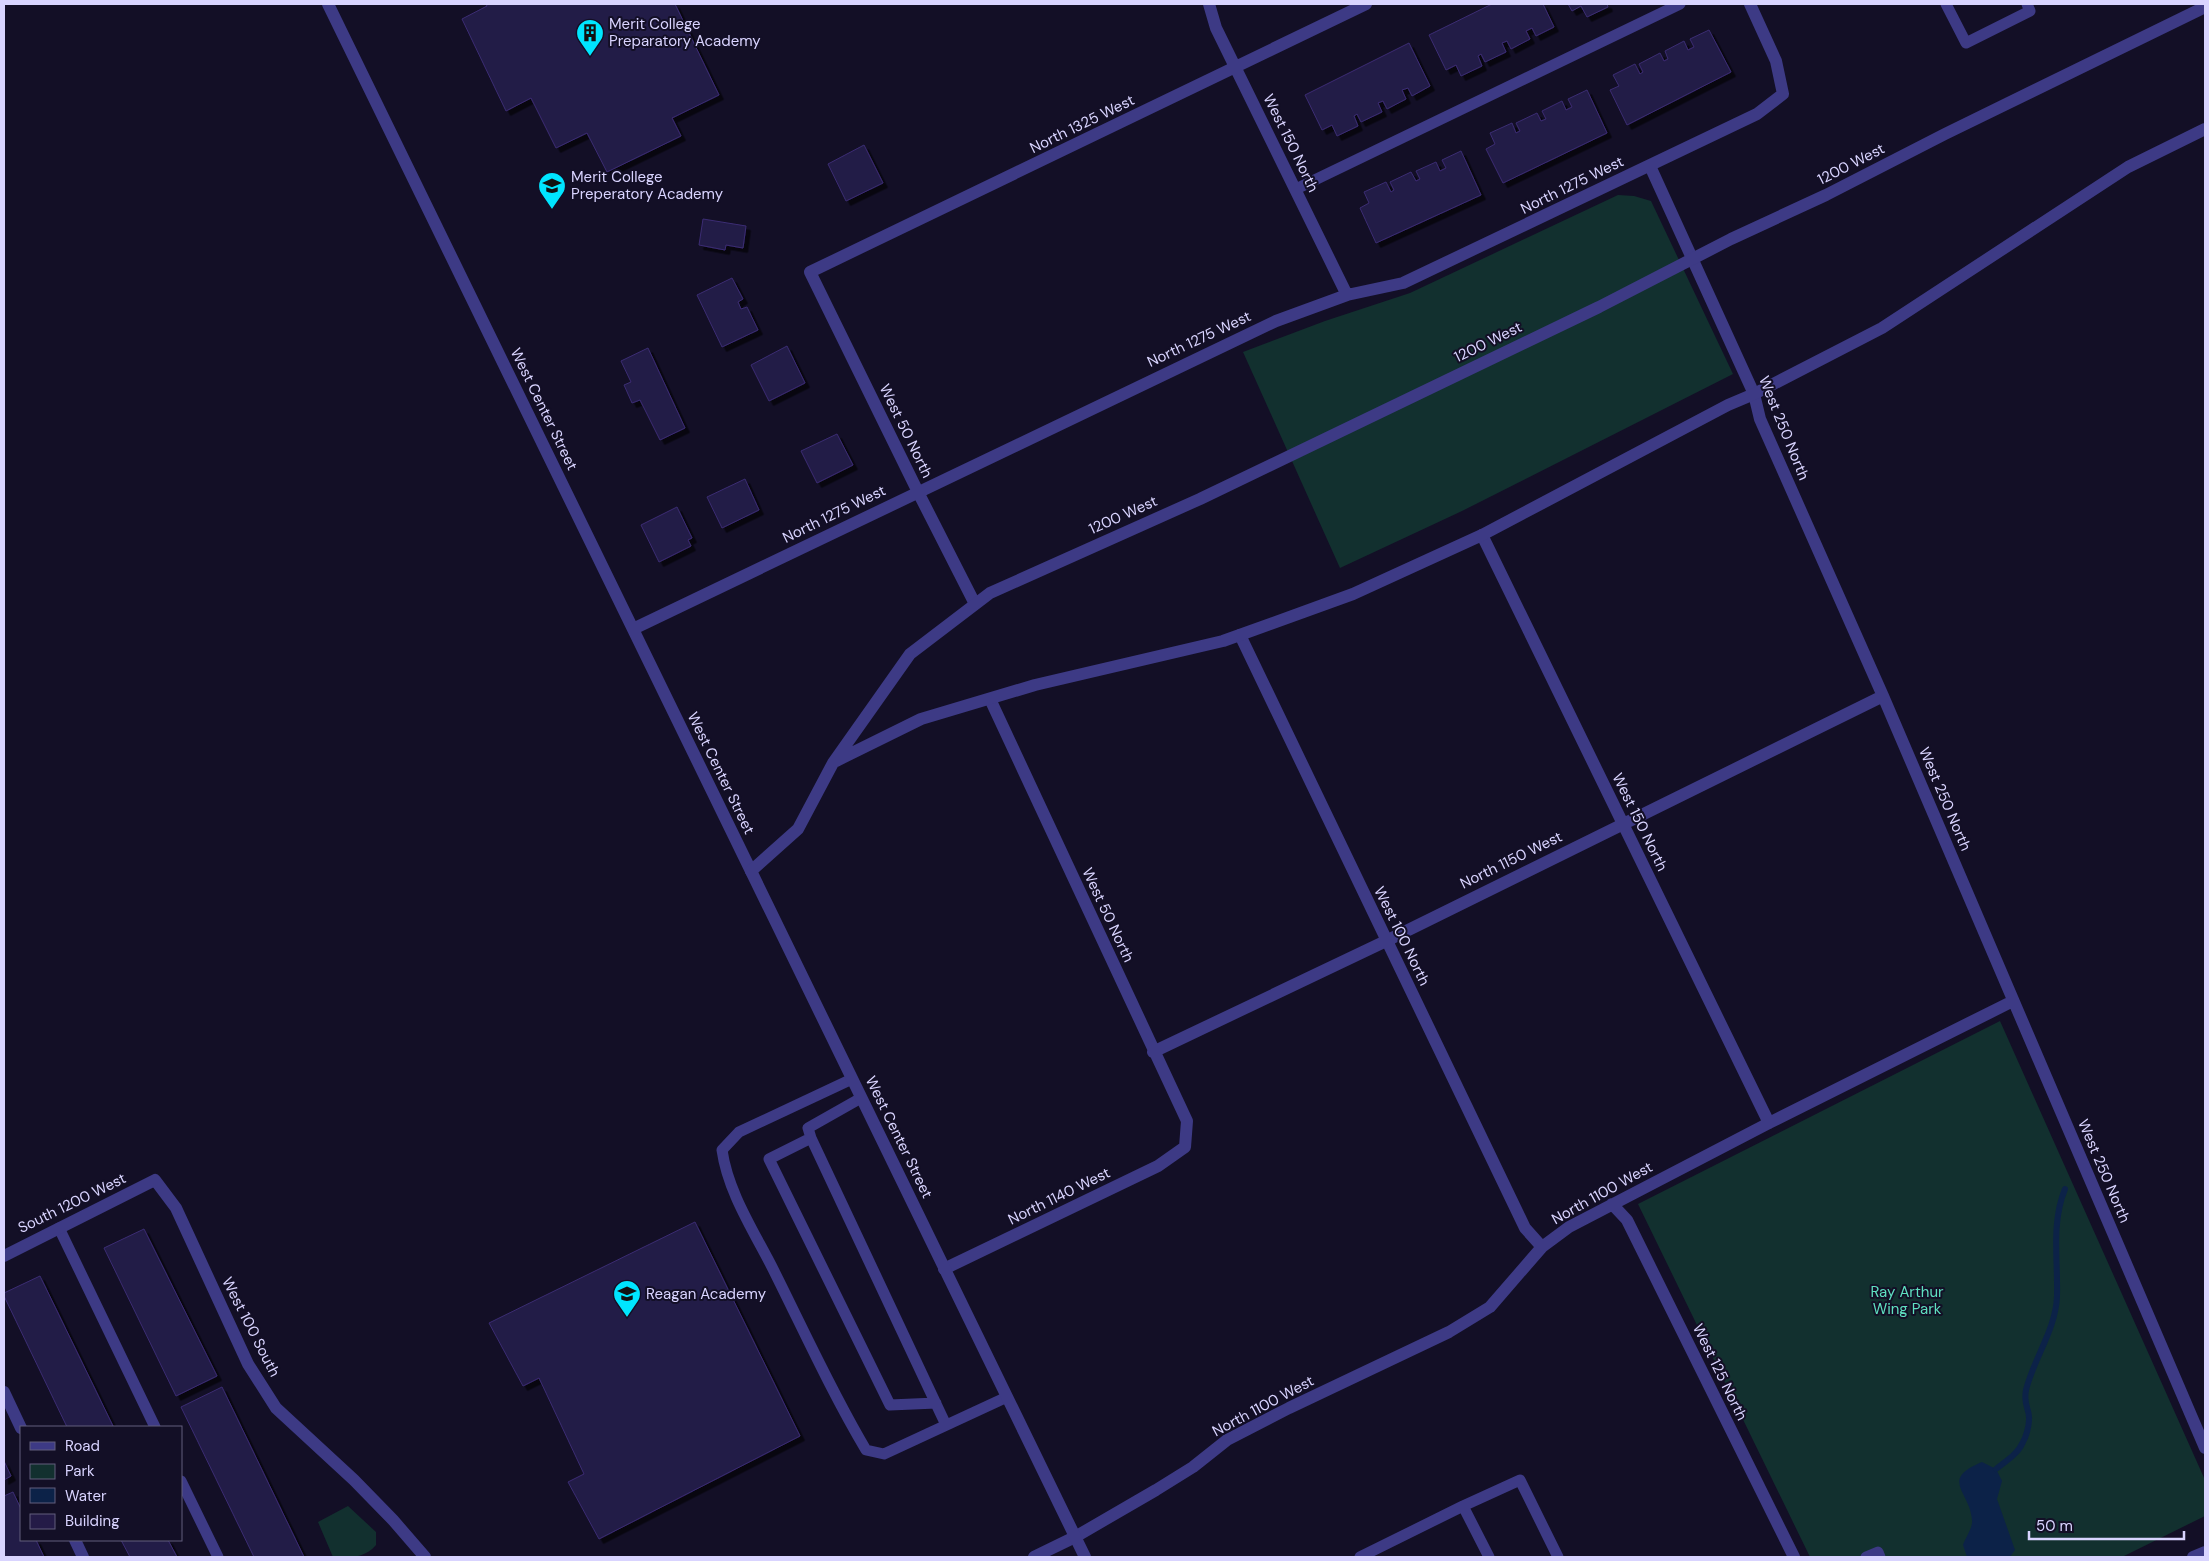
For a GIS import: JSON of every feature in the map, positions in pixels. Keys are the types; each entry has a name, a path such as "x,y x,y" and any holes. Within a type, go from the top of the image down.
{"street":[{"name":"West Center Street","path":"328,4 1085,1557"},
{"name":"West 150 North","path":"1209,4 1216,28 1347,295"},
{"name":"North 1325 West","path":"810,272 1366,4"},
{"name":"North 1275 West","path":"633,629 1276,322 1347,295 1404,283 1757,114 1783,94 1776,61 1750,4"},
{"name":"1200 West","path":"751,871 798,829 833,762 910,654 990,593 1200,498 1599,307 1945,134 2205,8"},
{"path":"833,762 921,719 1035,685 1223,641 1353,594 1482,534 1728,405 1754,394 1882,328 2128,167 2205,129"},
{"name":"West 250 North","path":"1650,166 1754,394 1760,419 1883,696 2205,1448"},
{"name":"West 50 North","path":"810,272 975,604"},
{"name":"West 150 North","path":"1482,534 1769,1123"},
{"name":"West 100 North","path":"1240,635 1525,1228 1542,1247"},
{"name":"North 1150 West","path":"1153,1052 1386,941 1883,696"},
{"name":"West 50 North","path":"990,698 1153,1052 1187,1121 1185,1148"},
{"name":"North 1100 West","path":"1034,1557 1075,1537 1192,1468 1227,1440 1288,1408 1449,1332 1490,1307 1542,1247 1569,1227 1769,1123 2013,1001"},
{"name":"North 1140 West","path":"944,1269 1158,1166 1185,1148"},
{"name":"South 1200 West","path":"4,1256 155,1180"},
{"name":"West 100 South","path":"155,1180 176,1208 248,1364 276,1408 354,1480 422,1554"},
{"name":"West 125 North","path":"1612,1204 1627,1220 1794,1557"},
{"path":"4,1392 20,1426"},
{"path":"75,1541 83,1557"},
{"path":"2194,1557 2205,1552"},
{"path":"408,1557 422,1554"}],"lane":[{"path":"1296,189 1680,4"},
{"path":"1946,4 1966,43 2030,11 2027,4"},
{"path":"852,1079 739,1132 722,1150 725,1171 847,1418 866,1450 884,1454 1006,1397"},
{"path":"861,1098 808,1128 946,1425"},
{"path":"811,1138 769,1159 890,1405 936,1403"},
{"path":"59,1228 155,1426"},
{"path":"1360,1557 1520,1480 1558,1557"},
{"path":"182,1483 218,1557"},
{"path":"1463,1506 1488,1557"},
{"path":"1866,1557 1878,1552 1880,1557"}],"green space":[{"path":"1618,195 1634,196 1651,201 1733,374 1462,511 1340,568 1243,352 1325,321 1410,293"},
{"name":"Ray Arthur Wing Park","path":"2000,1021 2205,1480 2205,1516 2122,1557 1810,1557 1638,1204"},
{"path":"348,1506 376,1532 376,1545 362,1555 333,1557 318,1522"}],"water":[{"path":"1982,1462 1996,1469 2002,1481 1997,1499 2015,1550 2010,1557 1967,1557 1963,1545 1970,1530 1972,1520 1959,1481 1969,1468"}],"building":[{"name":"Merit College Preparatory Academy","path":"486,4 675,4 719,95 672,118 681,136 607,172 587,133 556,148 531,98 506,111 462,19 487,6"},
{"path":"1492,4 1543,4 1554,27 1536,36 1532,28 1526,31 1530,39 1511,49 1507,41 1502,43 1506,52 1485,62 1481,54 1478,56 1482,66 1461,76 1456,65 1446,70 1429,35"},
{"path":"1568,4 1607,4 1608,7 1587,17 1581,6 1572,11"},
{"path":"1709,30 1731,72 1627,125 1610,90 1619,86 1613,75 1635,64 1640,74 1643,72 1639,64 1660,53 1664,61 1668,59 1665,51 1684,41 1688,50 1694,47 1690,39"},
{"path":"1409,43 1430,86 1412,96 1408,88 1402,90 1406,99 1387,109 1383,101 1378,103 1382,112 1361,122 1357,114 1354,116 1358,126 1337,136 1332,125 1322,130 1305,95"},
{"path":"1587,90 1607,133 1503,183 1486,149 1495,144 1490,133 1512,123 1516,133 1520,131 1516,123 1537,113 1541,121 1546,119 1542,111 1562,101 1566,110 1572,107 1568,99"},
{"path":"864,145 883,183 846,201 828,164"},
{"path":"1461,151 1481,195 1376,243 1360,208 1369,203 1364,192 1386,182 1391,192 1394,190 1390,182 1411,172 1416,181 1420,179 1416,171 1436,162 1440,171 1446,168 1442,160"},
{"path":"703,219 746,226 743,248 726,245 725,250 699,245"},
{"path":"732,278 743,299 738,302 741,309 747,307 758,330 722,347 697,295"},
{"path":"787,346 805,383 769,401 751,365"},
{"path":"648,348 685,428 660,440 640,400 632,403 624,385 631,382 621,361"},
{"path":"837,434 853,465 817,483 801,451"},
{"path":"745,479 759,510 722,528 707,497"},
{"path":"677,507 692,538 688,540 691,546 659,562 641,525"},
{"path":"695,1222 800,1436 599,1539 568,1482 584,1474 539,1378 523,1386 489,1323"},
{"path":"144,1229 217,1376 176,1396 104,1248"},
{"path":"40,1276 113,1426 67,1426 4,1293"},
{"path":"222,1387 304,1557 254,1557 181,1407"},
{"path":"4,1461 11,1476 4,1480"},
{"path":"13,1492 20,1507 20,1541 36,1541 44,1557 4,1557 4,1496"},
{"path":"122,1541 169,1541 177,1557 130,1557"}],"waterway":[{"path":"1996,1469 2018,1450 2028,1428 2029,1416 2025,1400 2026,1390 2049,1332 2056,1308 2057,1228 2058,1215 2065,1189"}],"place":[{"name":"Merit College Preparatory Academy","path":"590,57"},
{"name":"Merit College Preperatory Academy","path":"552,210"},
{"name":"Reagan Academy","path":"627,1318"}]}
